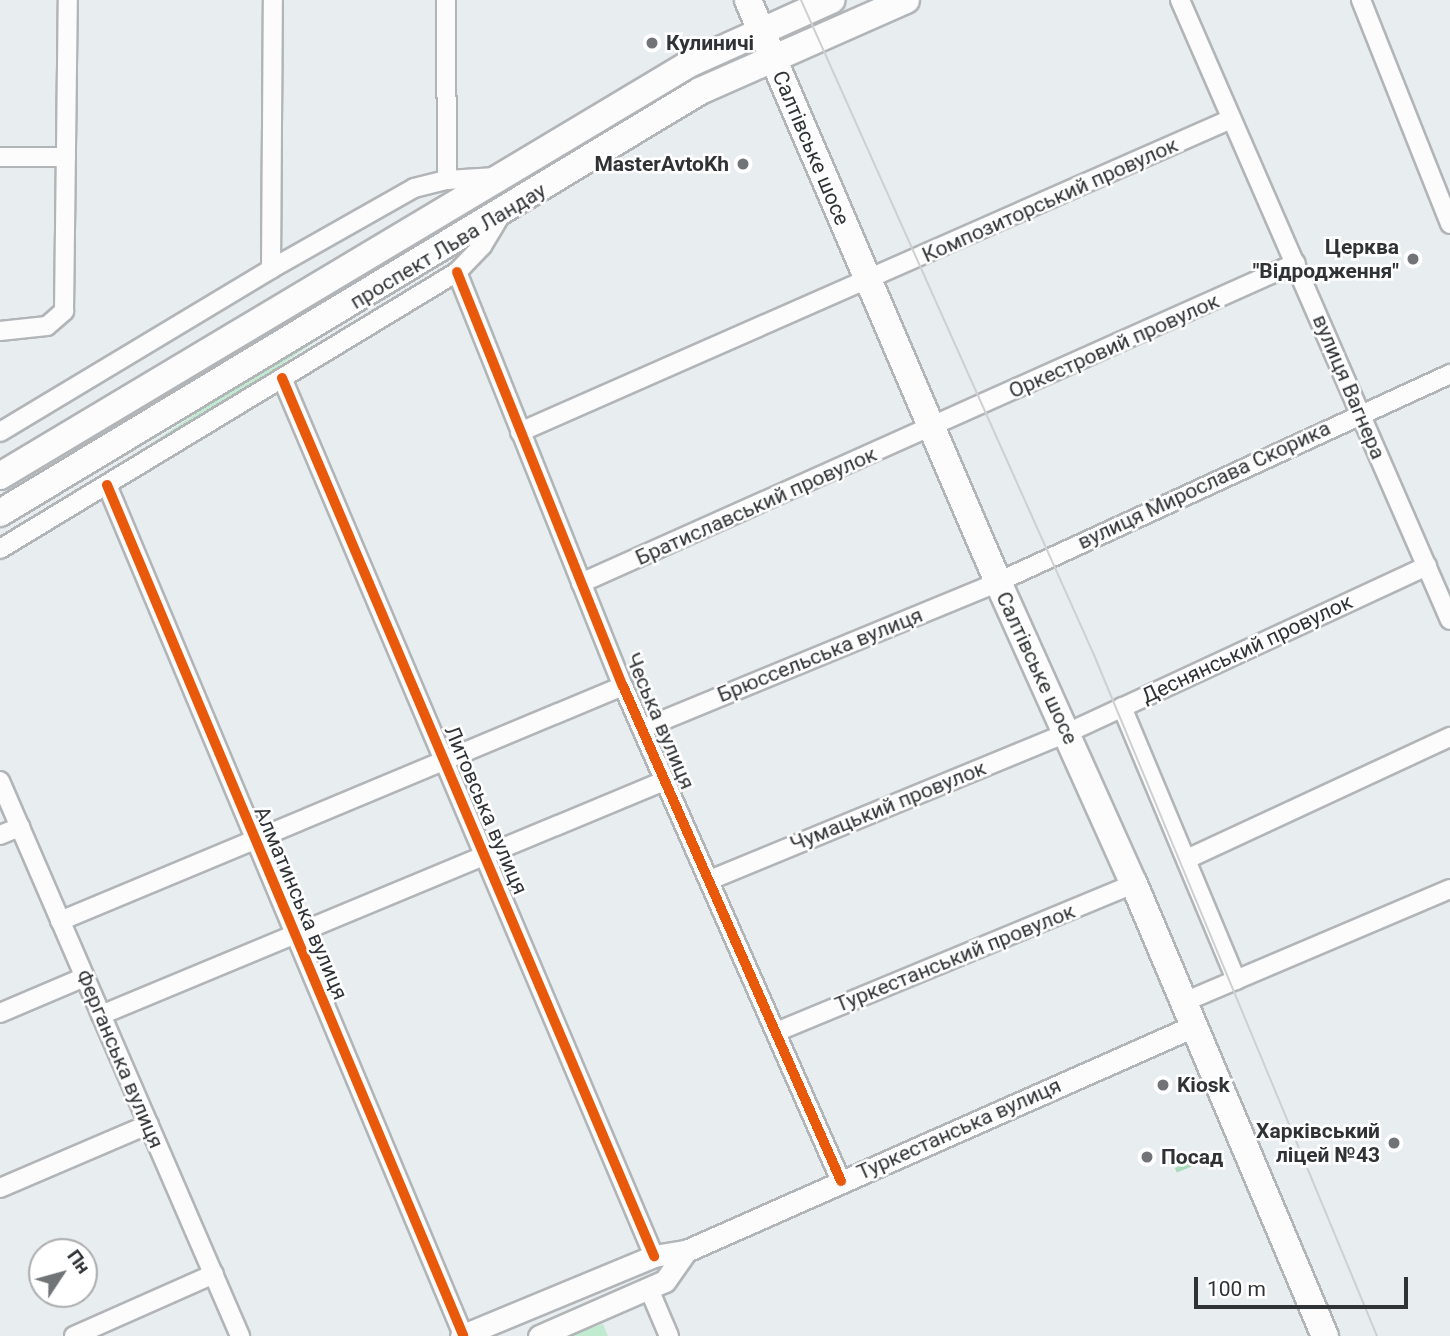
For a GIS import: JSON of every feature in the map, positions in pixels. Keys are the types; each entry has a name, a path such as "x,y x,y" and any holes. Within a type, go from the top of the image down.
{"main road":[{"name":"Салтівське шосе","path":"748,0 931,429 1134,884 1325,1336"},
{"name":"проспект Льва Ландау","path":"0,476 691,63 831,0"},
{"name":"проспект Льва Ландау","path":"0,513 500,216 700,91 906,0"}],"street":[{"path":"0,331 47,327 64,311 68,0"},
{"path":"271,269 273,0"},
{"path":"446,0 447,180"},
{"name":"вулиця Вагнера","path":"1180,0 1450,620"},
{"path":"1361,0 1450,223"},
{"name":"Композиторський провулок","path":"520,432 1231,119"},
{"path":"0,157 66,157"},
{"path":"0,432 271,269 414,188 447,180 499,176"},
{"path":"0,549 457,272 482,246 500,216"},
{"name":"Оркестровий провулок","path":"931,429 1296,263"},
{"name":"Чеська вулиця","path":"457,272 623,686 841,1181"},
{"name":"вулиця Мирослава Скорика","path":"998,582 1360,412 1450,374"},
{"name":"Литовська вулиця","path":"282,378 654,1256"},
{"name":"Братиславський провулок","path":"581,583 931,429"},
{"name":"Алматинська вулиця","path":"107,485 462,1336"},
{"name":"Деснянський провулок","path":"1067,733 1427,566"},
{"name":"Брюссельська вулиця","path":"642,729 998,582"},
{"path":"60,921 623,686"},
{"path":"1122,707 1236,980"},
{"name":"Чумацький провулок","path":"710,880 1067,733"},
{"path":"1187,859 1450,737"},
{"name":"Ферганська вулиця","path":"0,781 240,1336"},
{"path":"101,1015 664,781"},
{"path":"0,835 20,827"},
{"name":"Туркестанський провулок","path":"776,1032 1134,884"},
{"path":"1189,1014 1236,980 1450,889"},
{"path":"0,1013 85,977"},
{"name":"Туркестанська вулиця","path":"462,1336 654,1256 686,1251 841,1181 1189,1014"},
{"path":"0,1188 149,1124"},
{"name":"Туркестанська вулиця","path":"539,1336 649,1289 672,1275 686,1251"},
{"path":"74,1336 214,1274"},
{"path":"649,1289 669,1336"}],"green space":[{"path":"714,64 718,70 29,534 25,529"},
{"path":"1212,1153 1214,1158 1177,1173 1175,1168"},
{"path":"603,1324 608,1336 568,1336"}],"tram line":[{"path":"801,0 1094,655 1377,1336"}],"cycle path":[{"path":"457,272 623,686 841,1181"},
{"path":"282,378 654,1256"},
{"path":"107,485 463,1335"}],"place":[{"name":"Кулиничі","path":"652,43"},
{"name":"MasterAvtoKh","path":"743,164"},
{"name":"Церква \"Відродження\"","path":"1413,259"},
{"name":"Kiosk","path":"1163,1085"},
{"name":"Харківський ліцей №43","path":"1394,1143"},
{"name":"Посад","path":"1147,1157"}]}
